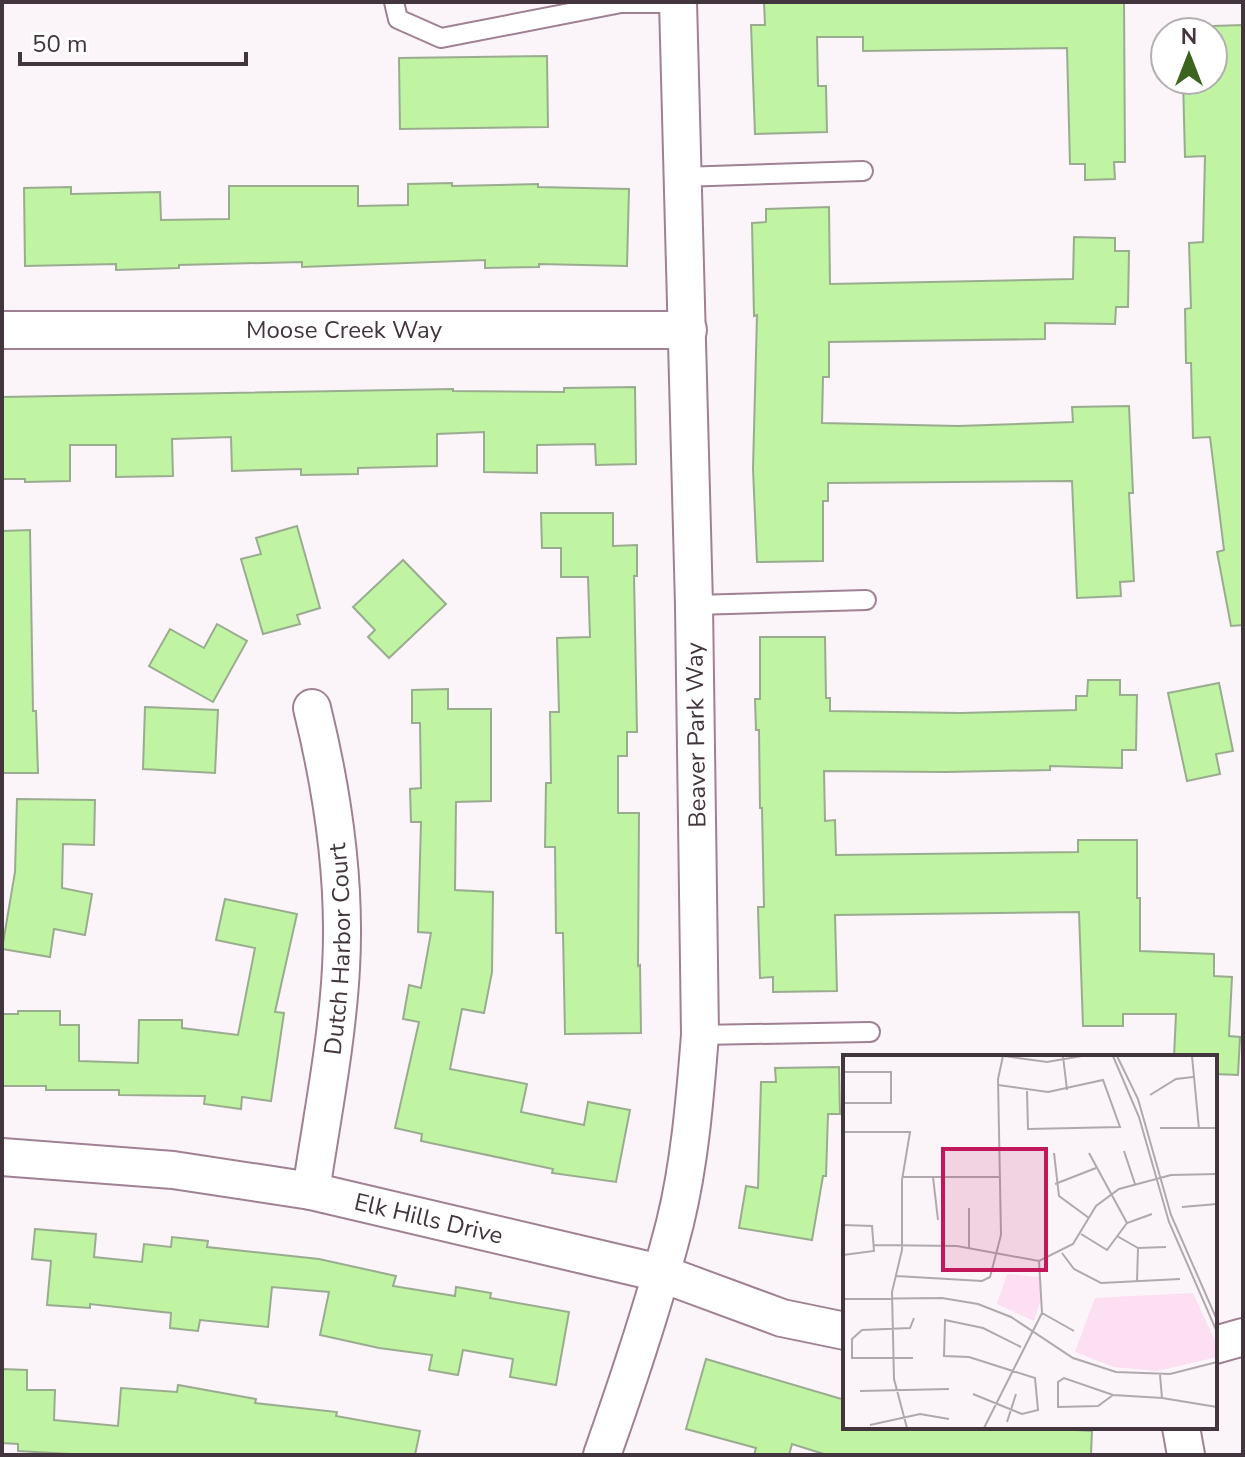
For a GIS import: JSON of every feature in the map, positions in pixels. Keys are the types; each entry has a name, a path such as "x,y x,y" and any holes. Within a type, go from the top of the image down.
{"street":[{"name":"Beaver Park Way","path":"602,1455 660,1273 678,1205 695,1097 700,1035 694,605 678,2"},
{"name":"Moose Creek Way","path":"2,330 688,330"},
{"name":"Dutch Harbor Court","path":"311,1191 336,1023 343,914 339,846 326,765 312,708"},
{"name":"Elk Hills Drive","path":"2,1157 173,1170 311,1191 660,1273 782,1318 843,1328"},
{"path":"1217,1344 1243,1337"},
{"path":"1181,1429 1186,1455"}],"lane":[{"path":"394,2 398,19 441,38 621,3 678,2"},
{"path":"681,177 863,171"},
{"path":"694,605 866,600"},
{"path":"700,1035 870,1032"}],"building":[{"path":"764,2 1124,2 1125,162 1114,162 1115,179 1085,180 1085,164 1070,164 1067,48 863,51 863,37 817,37 818,86 826,86 827,132 755,134 751,25 765,25"},
{"path":"1229,25 1243,25 1243,625 1231,626 1217,552 1224,550 1210,437 1193,438 1191,363 1186,363 1185,309 1191,308 1189,243 1203,242 1205,156 1185,157 1183,96 1229,96"},
{"path":"547,56 548,127 400,129 399,58"},
{"path":"452,183 452,186 538,184 538,187 629,189 627,266 539,264 539,267 485,268 485,260 302,267 302,262 179,265 179,268 116,270 116,264 25,266 24,188 71,187 71,194 160,192 161,220 229,219 229,186 358,186 358,206 408,205 408,184"},
{"path":"829,207 830,284 1073,279 1074,237 1115,238 1115,251 1129,251 1128,307 1116,307 1115,324 1045,323 1045,339 829,342 829,377 823,377 822,423 958,426 1073,422 1072,407 1129,406 1133,493 1129,493 1134,581 1120,582 1121,596 1077,598 1072,481 828,483 828,501 823,501 823,561 757,562 753,469 757,315 754,316 752,223 766,222 766,209"},
{"path":"635,387 636,464 596,465 595,444 537,445 537,473 484,472 484,432 437,434 437,466 358,468 358,474 301,475 301,469 232,471 231,437 172,439 173,476 116,477 116,445 70,445 70,481 2,479 2,397 453,389 564,392 564,388"},
{"path":"541,513 613,513 613,546 637,545 637,576 634,576 637,732 627,732 627,756 618,756 618,813 639,813 641,1033 565,1034 563,933 556,933 555,847 545,847 546,783 551,783 550,712 559,712 557,638 590,637 588,577 561,577 561,548 542,548"},
{"path":"297,526 320,608 297,615 300,624 263,634 241,559 261,554 256,538"},
{"path":"30,530 33,711 36,711 38,773 2,773 2,531"},
{"path":"403,560 446,604 389,658 368,637 375,630 353,607"},
{"path":"217,624 247,641 213,702 149,666 170,629 204,648"},
{"path":"760,637 825,637 826,698 830,698 830,711 961,713 1076,710 1076,696 1087,696 1088,680 1120,680 1120,695 1137,695 1136,750 1122,750 1122,768 1050,766 1050,770 824,771 825,821 835,820 836,855 1078,852 1078,840 1137,840 1140,951 1214,954 1214,976 1232,977 1229,1036 1240,1037 1238,1075 1217,1074 1217,1055 1174,1055 1176,1014 1123,1014 1123,1026 1083,1026 1079,912 835,915 837,991 773,992 773,977 760,978 758,907 764,907 759,730 756,730 755,699 760,699"},
{"path":"1219,683 1233,751 1216,754 1220,774 1187,781 1168,693"},
{"path":"448,689 448,709 491,709 491,801 456,802 455,890 493,892 492,972 484,1013 462,1009 450,1069 527,1084 521,1112 584,1125 588,1102 630,1110 616,1182 552,1173 553,1169 421,1141 422,1134 395,1128 419,1022 403,1019 409,985 421,988 431,933 418,932 421,822 411,822 410,789 421,788 420,723 412,723 412,690"},
{"path":"145,707 218,710 215,773 143,769"},
{"path":"17,799 95,800 94,845 63,844 62,888 92,894 85,935 54,929 50,957 2,949 15,872"},
{"path":"225,899 297,914 275,1012 284,1013 271,1101 242,1097 241,1109 204,1104 205,1096 119,1095 119,1090 46,1090 46,1086 2,1086 2,1014 60,1011 60,1025 79,1025 79,1061 138,1063 139,1020 182,1020 182,1028 238,1035 255,948 216,940"},
{"path":"839,1067 840,1114 828,1114 826,1176 823,1176 812,1240 739,1228 746,1186 758,1188 761,1082 776,1082 775,1068"},
{"path":"35,1229 96,1234 94,1257 142,1262 144,1244 171,1247 172,1237 208,1241 207,1247 319,1259 396,1276 393,1286 455,1296 456,1287 491,1293 490,1298 569,1312 556,1385 510,1377 513,1359 463,1350 458,1375 429,1370 432,1355 379,1348 320,1335 329,1292 272,1287 268,1327 200,1320 198,1331 170,1328 171,1313 90,1304 90,1308 47,1305 51,1261 32,1259"},
{"path":"706,1359 843,1399 843,1429 1092,1431 1091,1455 827,1455 792,1444 789,1455 754,1455 756,1448 686,1429"},
{"path":"2,1369 27,1370 27,1390 55,1390 54,1420 118,1426 121,1388 177,1392 178,1385 256,1399 255,1403 337,1412 336,1416 420,1431 415,1455 88,1455 18,1451 18,1444 2,1443"}]}
